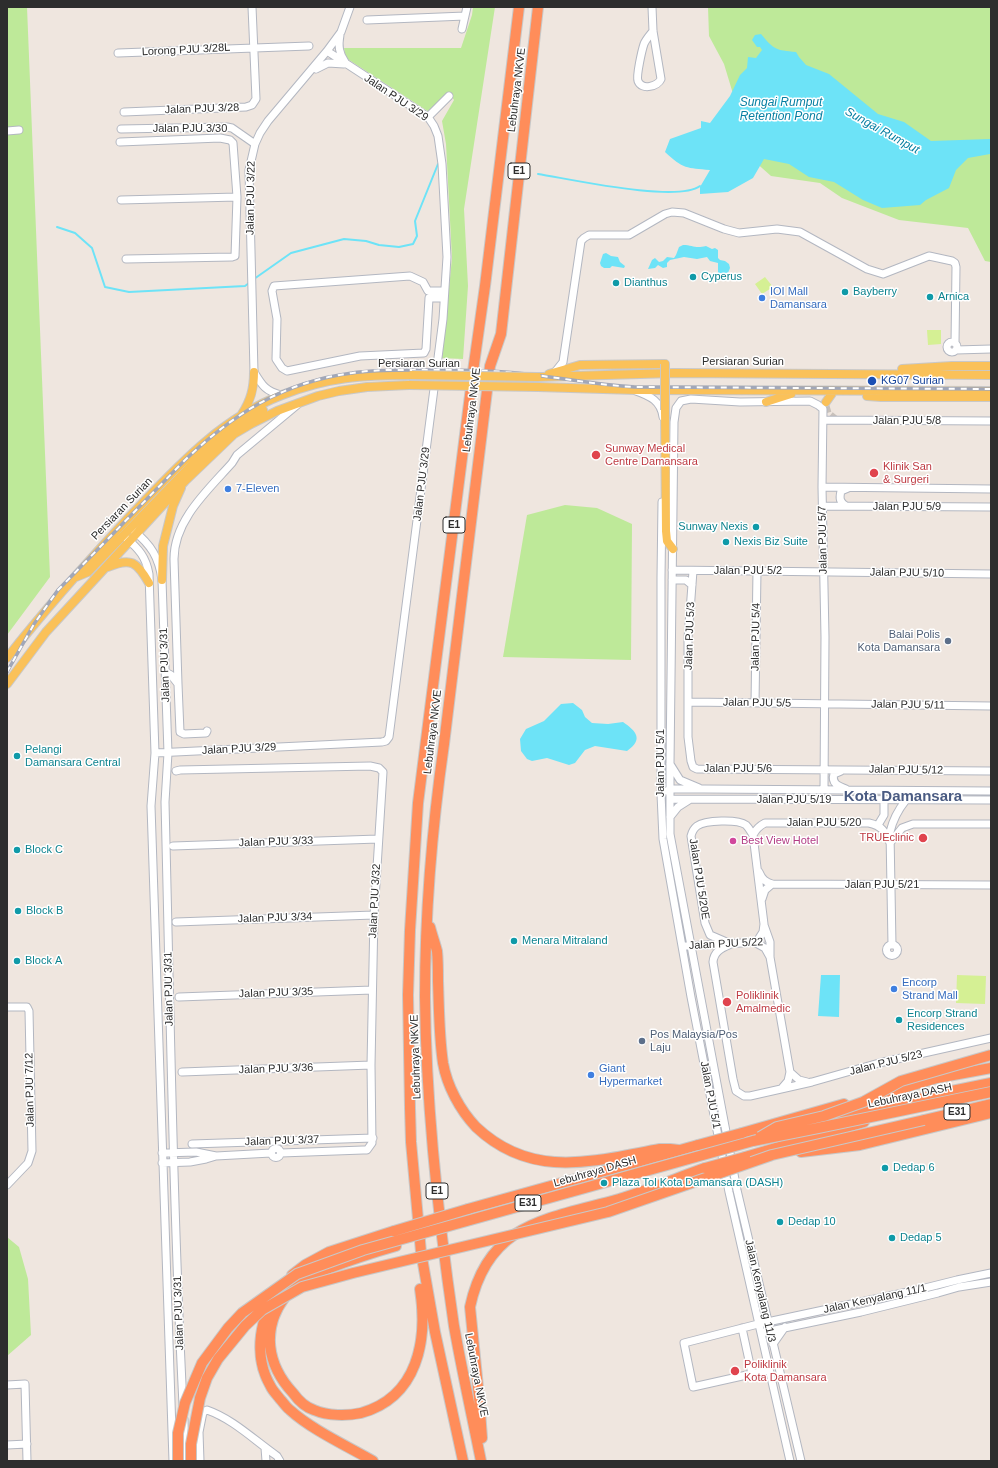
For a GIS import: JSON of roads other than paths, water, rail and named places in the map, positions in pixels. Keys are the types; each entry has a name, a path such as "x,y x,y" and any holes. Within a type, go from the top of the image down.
{"highway":[{"name":"Lebuhraya NKVE","path":"463,1461 435,1332 421,1252 411,1142 408,1002 410,930 418,803 486,278 519,7"},
{"name":"Lebuhraya NKVE","path":"482,1461 455,1327 443,1248 432,1142 425,996 428,918 435,805 444,744 490,366 500,334 538,7"},
{"path":"428,918 437,950 440,1035 445,1072 456,1100 468,1117 480,1130 506,1149 527,1157 549,1162 583,1162 660,1149 679,1150"},
{"path":"749,1142 777,1127 824,1116 863,1102 901,1081 991,1055"},
{"path":"373,1461 311,1426 289,1410 271,1387 262,1366 260,1343 263,1322 271,1300 286,1280 304,1265 329,1252 468,1209 938,1078 991,1068"},
{"path":"421,1252 418,1269 423,1309 423,1332 417,1358 404,1386 387,1401 370,1410 350,1416 314,1410 300,1401 283,1383 274,1365 270,1347 271,1328 277,1307 292,1287 306,1278 360,1256 702,1155 844,1117 942,1093 991,1083"},
{"name":"Lebuhraya DASH","path":"178,1461 178,1433 185,1403 202,1363 228,1328 242,1313 297,1274 363,1250 749,1142 991,1092"},
{"path":"482,1461 479,1397 470,1307 472,1294 480,1277 497,1249 514,1234 537,1222 561,1213 620,1198 705,1168 918,1107 931,1101 942,1093"},
{"name":"E31","path":"190,1461 191,1444 200,1398 207,1378 218,1359 245,1326 262,1310 302,1288 353,1273 608,1212 772,1155 991,1104"},
{"path":"772,1155 860,1145 991,1113"}],"main road":[{"path":"540,377 580,365 666,364 666,531 667,541 673,549"},
{"path":"862,374 887,369 991,366"},
{"path":"242,414 252,393 254,372"},
{"name":"Persiaran Surian","path":"7,658 29,630 94,555 185,459 242,414 281,395 334,379 360,376 412,375 540,377 674,373 991,375"},
{"name":"Persiaran Surian","path":"134,531 234,434 251,424 300,403 318,396 339,391 367,387 409,385 799,392"},
{"path":"849,391 863,395 881,397 991,397"},
{"path":"766,402 799,392 991,391"},
{"path":"826,404 833,392"},
{"path":"74,578 88,572 134,531 208,448 230,430 263,410 273,399"},
{"path":"162,580 163,546 173,506 185,480"},
{"path":"7,684 46,632 105,568 126,538"},
{"path":"105,568 120,562 129,562 142,570 149,583"}],"street":[{"name":"Jalan PJU 3/28","path":"124,112 249,107 252,105 256,99 252,7"},
{"name":"Jalan PJU 3/22","path":"254,372 249,170 251,155 260,133 268,121 313,70 341,32 350,7"},
{"path":"462,29 467,7"},
{"path":"652,7 653,31 661,79 656,85 646,86 638,82 638,74 644,44 653,31"},
{"path":"367,20 466,16"},
{"path":"341,32 338,44 340,56 346,64"},
{"name":"Lorong PJU 3/28L","path":"118,53 309,46"},
{"name":"Jalan PJU 3/29","path":"155,753 382,742 386,741 389,737 443,319 447,257 442,164 438,136 428,117 327,51"},
{"path":"313,70 328,63 346,64"},
{"path":"428,117 449,96"},
{"name":"Jalan PJU 3/30","path":"121,129 228,127 232,128 255,144"},
{"path":"164,128 165,140"},
{"path":"177,128 177,139"},
{"path":"7,131 19,130"},
{"path":"120,142 220,138 230,140 233,143 234,148 237,197 235,256 126,259"},
{"path":"121,200 237,197"},
{"path":"555,372 563,362 581,241 589,235 632,234 665,214 672,212 684,213 724,229 739,233 777,229 800,232 867,269 883,274 929,256 952,261 955,263 956,267 956,346 991,349"},
{"path":"410,276 423,282 428,291 444,294 428,298 426,349 424,353 360,356 287,371 282,368 276,359 277,319 272,291 274,286 410,276"},
{"path":"254,372 263,387 271,392 281,395"},
{"path":"636,390 656,400 662,411 664,407 668,405 673,408 675,413"},
{"name":"Jalan PJU 5/7","path":"675,413 678,403 691,399 766,402 810,401 818,404 823,409 822,487 825,704 824,790"},
{"path":"207,731 206,733 184,734 180,732 174,559 175,543 193,506 237,456 300,403"},
{"name":"Jalan PJU 5/1","path":"662,411 664,418 661,577 661,794 663,839 723,1144"},
{"name":"Jalan PJU 5/1","path":"675,413 670,834 691,946 723,1144"},
{"name":"Jalan PJU 5/8","path":"823,420 991,421"},
{"name":"Jalan PJU 5/9","path":"822,487 991,489"},
{"path":"846,506 841,502 839,496 841,491 848,488"},
{"name":"Jalan PJU 5/9","path":"823,506 991,507"},
{"name":"Jalan PJU 3/31","path":"134,531 147,542 154,552 159,562 162,580 168,753 165,802 174,1163 185,1461"},
{"name":"Jalan PJU 3/31","path":"126,538 140,551 144,557 149,574 155,753 151,806 173,1461"},
{"name":"Jalan PJU 5/2","path":"672,570 824,572"},
{"name":"Jalan PJU 5/3","path":"689,702 688,638 693,571"},
{"name":"Jalan PJU 5/4","path":"756,703 757,571"},
{"name":"Jalan PJU 5/10","path":"824,572 991,574"},
{"path":"672,580 686,580 692,585"},
{"path":"165,672 171,675 178,684"},
{"name":"Jalan PJU 5/5","path":"689,702 825,704"},
{"name":"Jalan PJU 5/6","path":"689,702 688,737 690,761 693,767 697,769 824,770"},
{"name":"Jalan PJU 5/11","path":"825,704 991,706"},
{"path":"670,764 680,780 704,789"},
{"name":"Jalan PJU 3/32","path":"176,771 374,766 379,768 382,772 374,915 372,990 371,1065 373,1138"},
{"path":"845,769 834,774 834,782 835,784 849,790"},
{"name":"Jalan PJU 5/12","path":"824,770 845,769 990,772"},
{"path":"661,794 670,789"},
{"name":"Jalan PJU 5/19","path":"670,789 989,790"},
{"path":"661,794 670,799"},
{"name":"Jalan PJU 5/19","path":"670,799 991,800"},
{"path":"670,817 683,803 691,799"},
{"path":"878,825 884,815 884,800"},
{"path":"892,945 890,843 892,821 897,811 906,800"},
{"name":"Jalan PJU 5/20E","path":"731,944 710,935 706,927 691,836 692,831 704,822 738,822 745,824 753,835"},
{"name":"Jalan PJU 5/20","path":"753,835 756,829 765,823 869,823 878,825 884,830 890,843"},
{"path":"890,843 902,828 913,824 991,824"},
{"path":"753,835 764,924 763,932 756,943 766,948 770,957"},
{"name":"Jalan PJU 3/33","path":"173,846 378,839"},
{"path":"756,866 762,878 772,884 765,890 762,899"},
{"name":"Jalan PJU 5/21","path":"772,884 991,885"},
{"name":"Jalan PJU 3/34","path":"176,922 374,915"},
{"path":"764,924 770,942 770,957 790,1072 788,1081 782,1088"},
{"name":"Jalan PJU 5/22","path":"683,946 770,942"},
{"name":"Jalan PJU 5/23","path":"731,944 716,952 713,956 713,962 733,1079 736,1091 744,1096 750,1096 812,1082 879,1063 991,1038"},
{"name":"Jalan PJU 3/35","path":"179,997 372,990"},
{"name":"Jalan PJU 7/12","path":"7,1007 27,1007 29,1012 32,1151 28,1163 7,1185"},
{"name":"Jalan PJU 3/36","path":"182,1072 371,1065"},
{"path":"790,1072 799,1080 812,1082"},
{"path":"162,1163 206,1159 216,1156 271,1153 275,1158 278,1157 280,1153 363,1150 370,1147 373,1138"},
{"name":"Jalan PJU 3/37","path":"192,1144 373,1138"},
{"name":"Jalan Kenyalang 11/3","path":"723,1144 801,1461"},
{"name":"Jalan Kenyalang 11/3","path":"723,1144 758,1324 790,1461"},
{"path":"162,1153 196,1152 216,1156"},
{"path":"745,1262 752,1260"},
{"name":"Jalan Kenyalang 11/1","path":"752,1374 693,1387 684,1342 758,1324 991,1273"},
{"name":"Jalan Kenyalang 11/1","path":"760,1333 869,1310 959,1287 991,1282"},
{"path":"764,1310 781,1319"},
{"path":"773,1344 785,1327"},
{"path":"742,1328 752,1374 769,1370"},
{"path":"7,1385 25,1384 27,1461"},
{"path":"200,1461 199,1432 203,1412 207,1410 216,1413 227,1420 277,1456 280,1461"},
{"path":"7,1445 27,1444"},
{"path":"266,1448 266,1461"}],"water":[{"name":"Sungai Rumput Retention Pond","path":"761,34 776,48 784,51 796,52 806,65 829,74 878,114 904,122 931,141 990,139 990,154 968,158 956,170 949,188 926,200 920,205 882,208 863,200 834,182 809,177 789,164 764,159 753,178 728,192 700,194 700,187 710,170 696,169 681,165 665,152 670,139 701,128 701,121 710,123 730,96 740,75 747,68 748,57 756,58 762,50 760,47 757,47 752,40 755,35"},
{"path":"683,245 697,247 706,246 712,249 715,248 718,250 718,258 729,264 730,268 728,273 718,273 718,263 710,261 707,257 697,259 684,257 670,260 667,263 667,267 663,268 658,265 655,268 648,269 652,260 655,258 659,262 663,261 667,257 674,258 679,247"},
{"path":"606,253 611,256 618,257 620,262 625,266 624,268 612,266 610,268 604,268 601,266 600,263 603,254"},
{"path":"573,703 582,710 585,717 592,723 608,724 623,722 632,729 636,735 637,739 635,743 627,751 595,746 585,750 575,763 569,765 547,758 532,761 527,759 521,751 520,739 526,729 544,721 561,704"},
{"path":"821,975 840,975 839,1017 818,1016"}],"waterway":[{"name":"Sungai Rumput","path":"254,279 291,253 344,239 399,247 413,244 417,236 415,221 438,164"},
{"name":"Sungai Rumput","path":"538,174 647,191 688,191 700,186"},
{"path":"57,227 75,233 92,248 105,287 129,292 245,286 249,283"}],"tunnel":[{"path":"826,406 828,413 838,421"}],"railway":[{"path":"7,672 34,624 58,590 202,444 240,415 260,403 281,392 327,377 371,371 454,370 514,373 634,387 991,389"}],"place":[{"name":"Cyperus","path":"693,277"},
{"name":"Dianthus","path":"616,283"},
{"name":"Bayberry","path":"845,292"},
{"name":"Arnica","path":"930,297"},
{"name":"IOI Mall Damansara","path":"762,298"},
{"name":"KG07 Surian","path":"872,381"},
{"name":"Sunway Medical Centre Damansara","path":"596,455"},
{"name":"Klinik San & Surgeri","path":"874,473"},
{"name":"7-Eleven","path":"228,489"},
{"name":"Sunway Nexis","path":"756,527"},
{"name":"Nexis Biz Suite","path":"726,542"},
{"name":"Balai Polis Kota Damansara","path":"948,641"},
{"name":"Pelangi Damansara Central","path":"17,756"},
{"name":"TRUEclinic","path":"923,838"},
{"name":"Best View Hotel","path":"733,841"},
{"name":"Block C","path":"17,850"},
{"name":"Block B","path":"18,911"},
{"name":"Menara Mitraland","path":"514,941"},
{"name":"Block A","path":"17,961"},
{"name":"Encorp Strand Mall","path":"894,989"},
{"name":"Poliklinik Amalmedic","path":"727,1002"},
{"name":"Encorp Strand Residences","path":"899,1020"},
{"name":"Pos Malaysia/Pos Laju","path":"642,1041"},
{"name":"Giant Hypermarket","path":"591,1075"},
{"name":"Dedap 6","path":"885,1168"},
{"name":"Plaza Tol Kota Damansara (DASH)","path":"604,1183"},
{"name":"Dedap 10","path":"780,1222"},
{"name":"Dedap 5","path":"892,1238"},
{"name":"Poliklinik Kota Damansara","path":"735,1371"}],"district":[{"name":"Kota Damansara","path":"903,797"}]}
